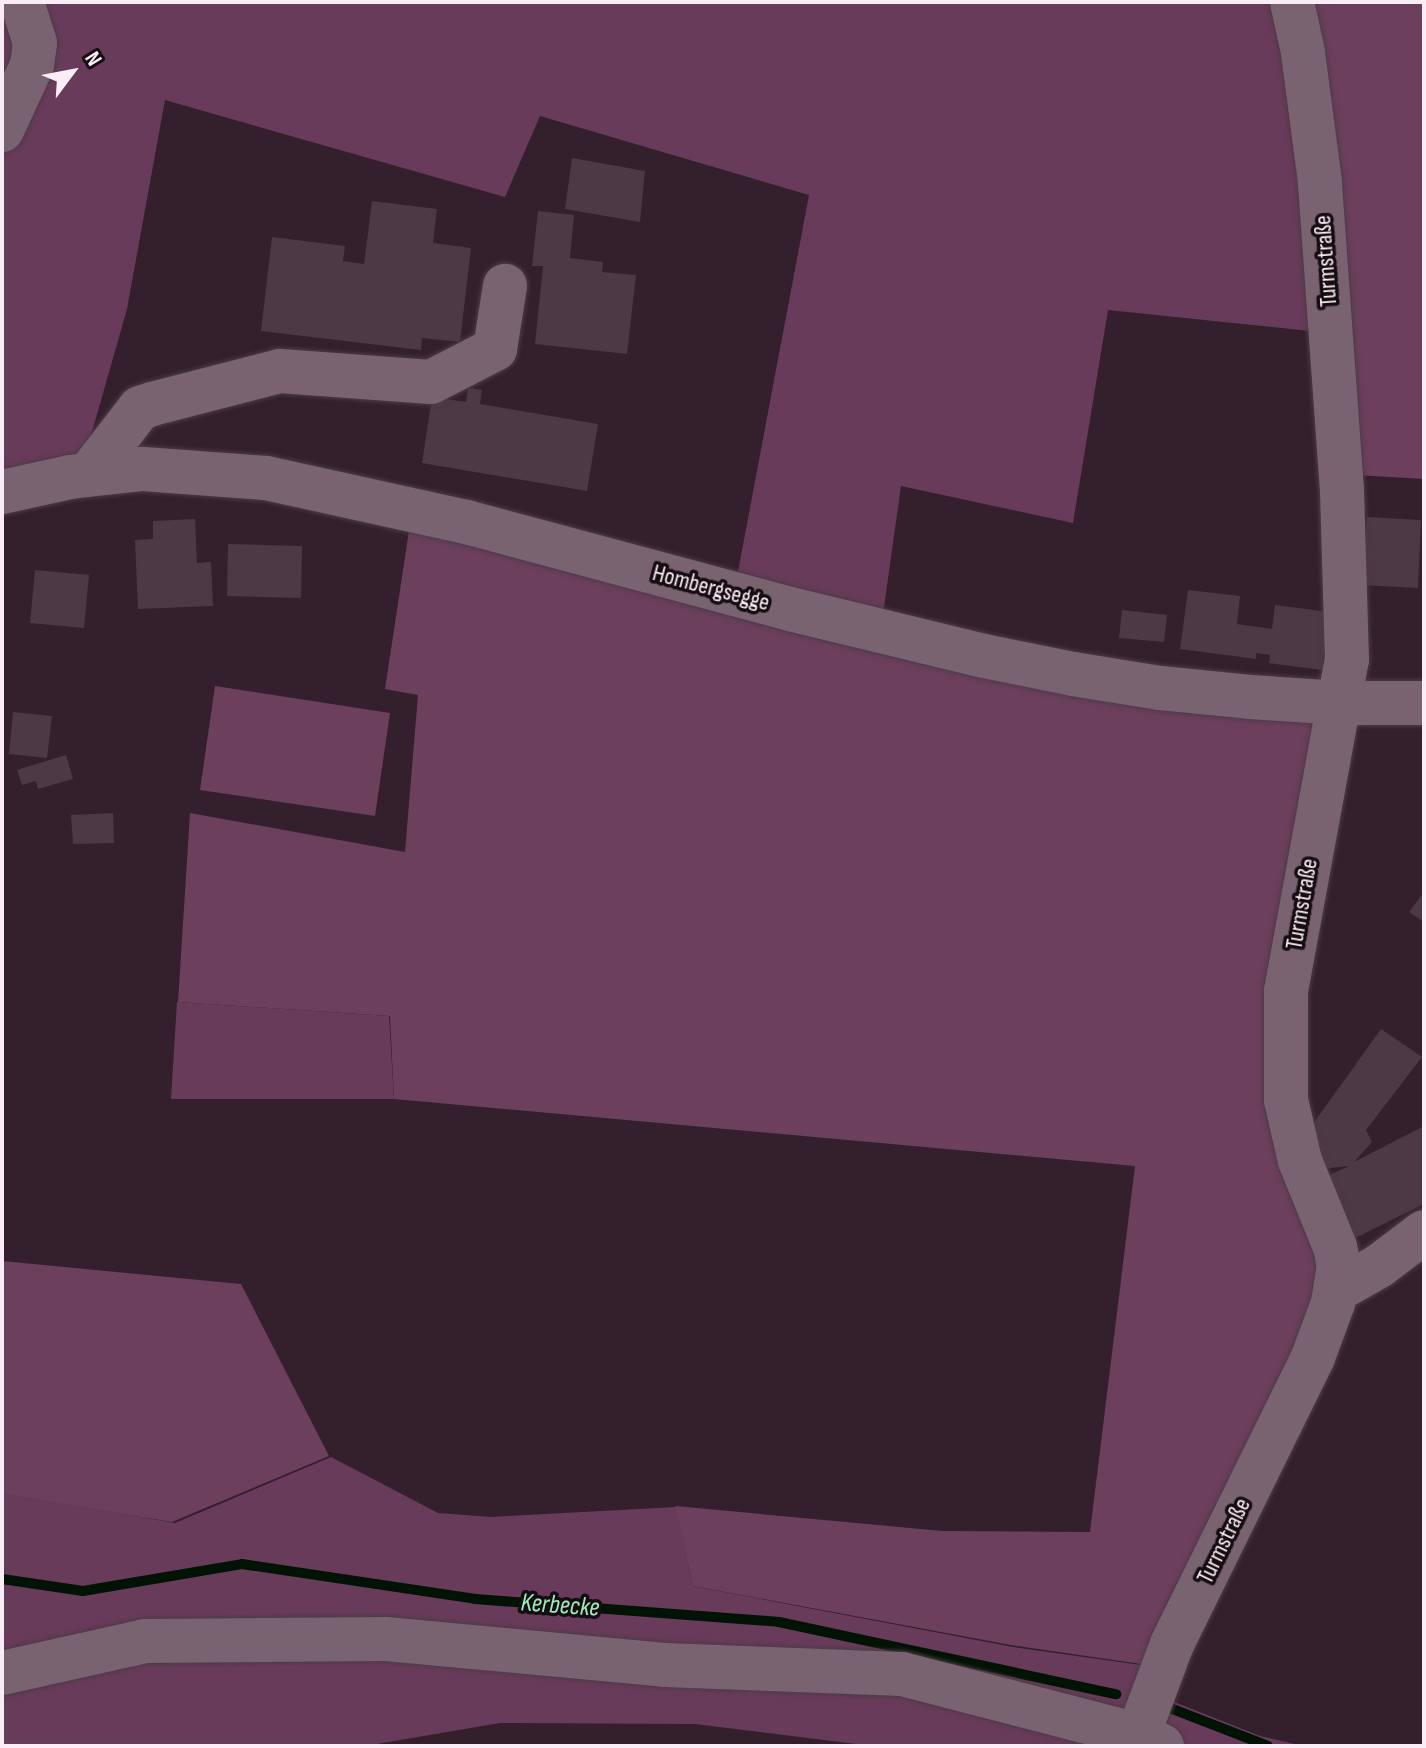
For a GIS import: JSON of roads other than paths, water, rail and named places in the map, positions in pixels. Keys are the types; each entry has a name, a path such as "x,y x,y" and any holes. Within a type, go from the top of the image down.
{"street":[{"path":"2,130 32,65 35,43 22,2"},
{"name":"Turmstraße","path":"1150,1740 1172,1644 1313,1357 1335,1291 1339,1267 1335,1247 1291,1131 1285,1063 1286,991 1347,660 1342,491 1320,182 1303,52 1292,2"},
{"path":"89,474 140,408 152,404 280,371 431,382 495,349 505,286"},
{"name":"Hombergsegge","path":"2,492 89,474 143,469 266,478 466,522 790,609 984,656 1160,688 1340,703 1424,703"},
{"path":"1335,1291 1379,1266 1424,1232"},
{"path":"2,1673 145,1641 386,1639 665,1665 902,1674 1150,1740"}],"waterway":[{"name":"Kerbecke","path":"2,1579 83,1591 242,1564 475,1599 779,1622 1116,1694"},
{"name":"Kerbecke","path":"1170,1708 1268,1746"}]}
